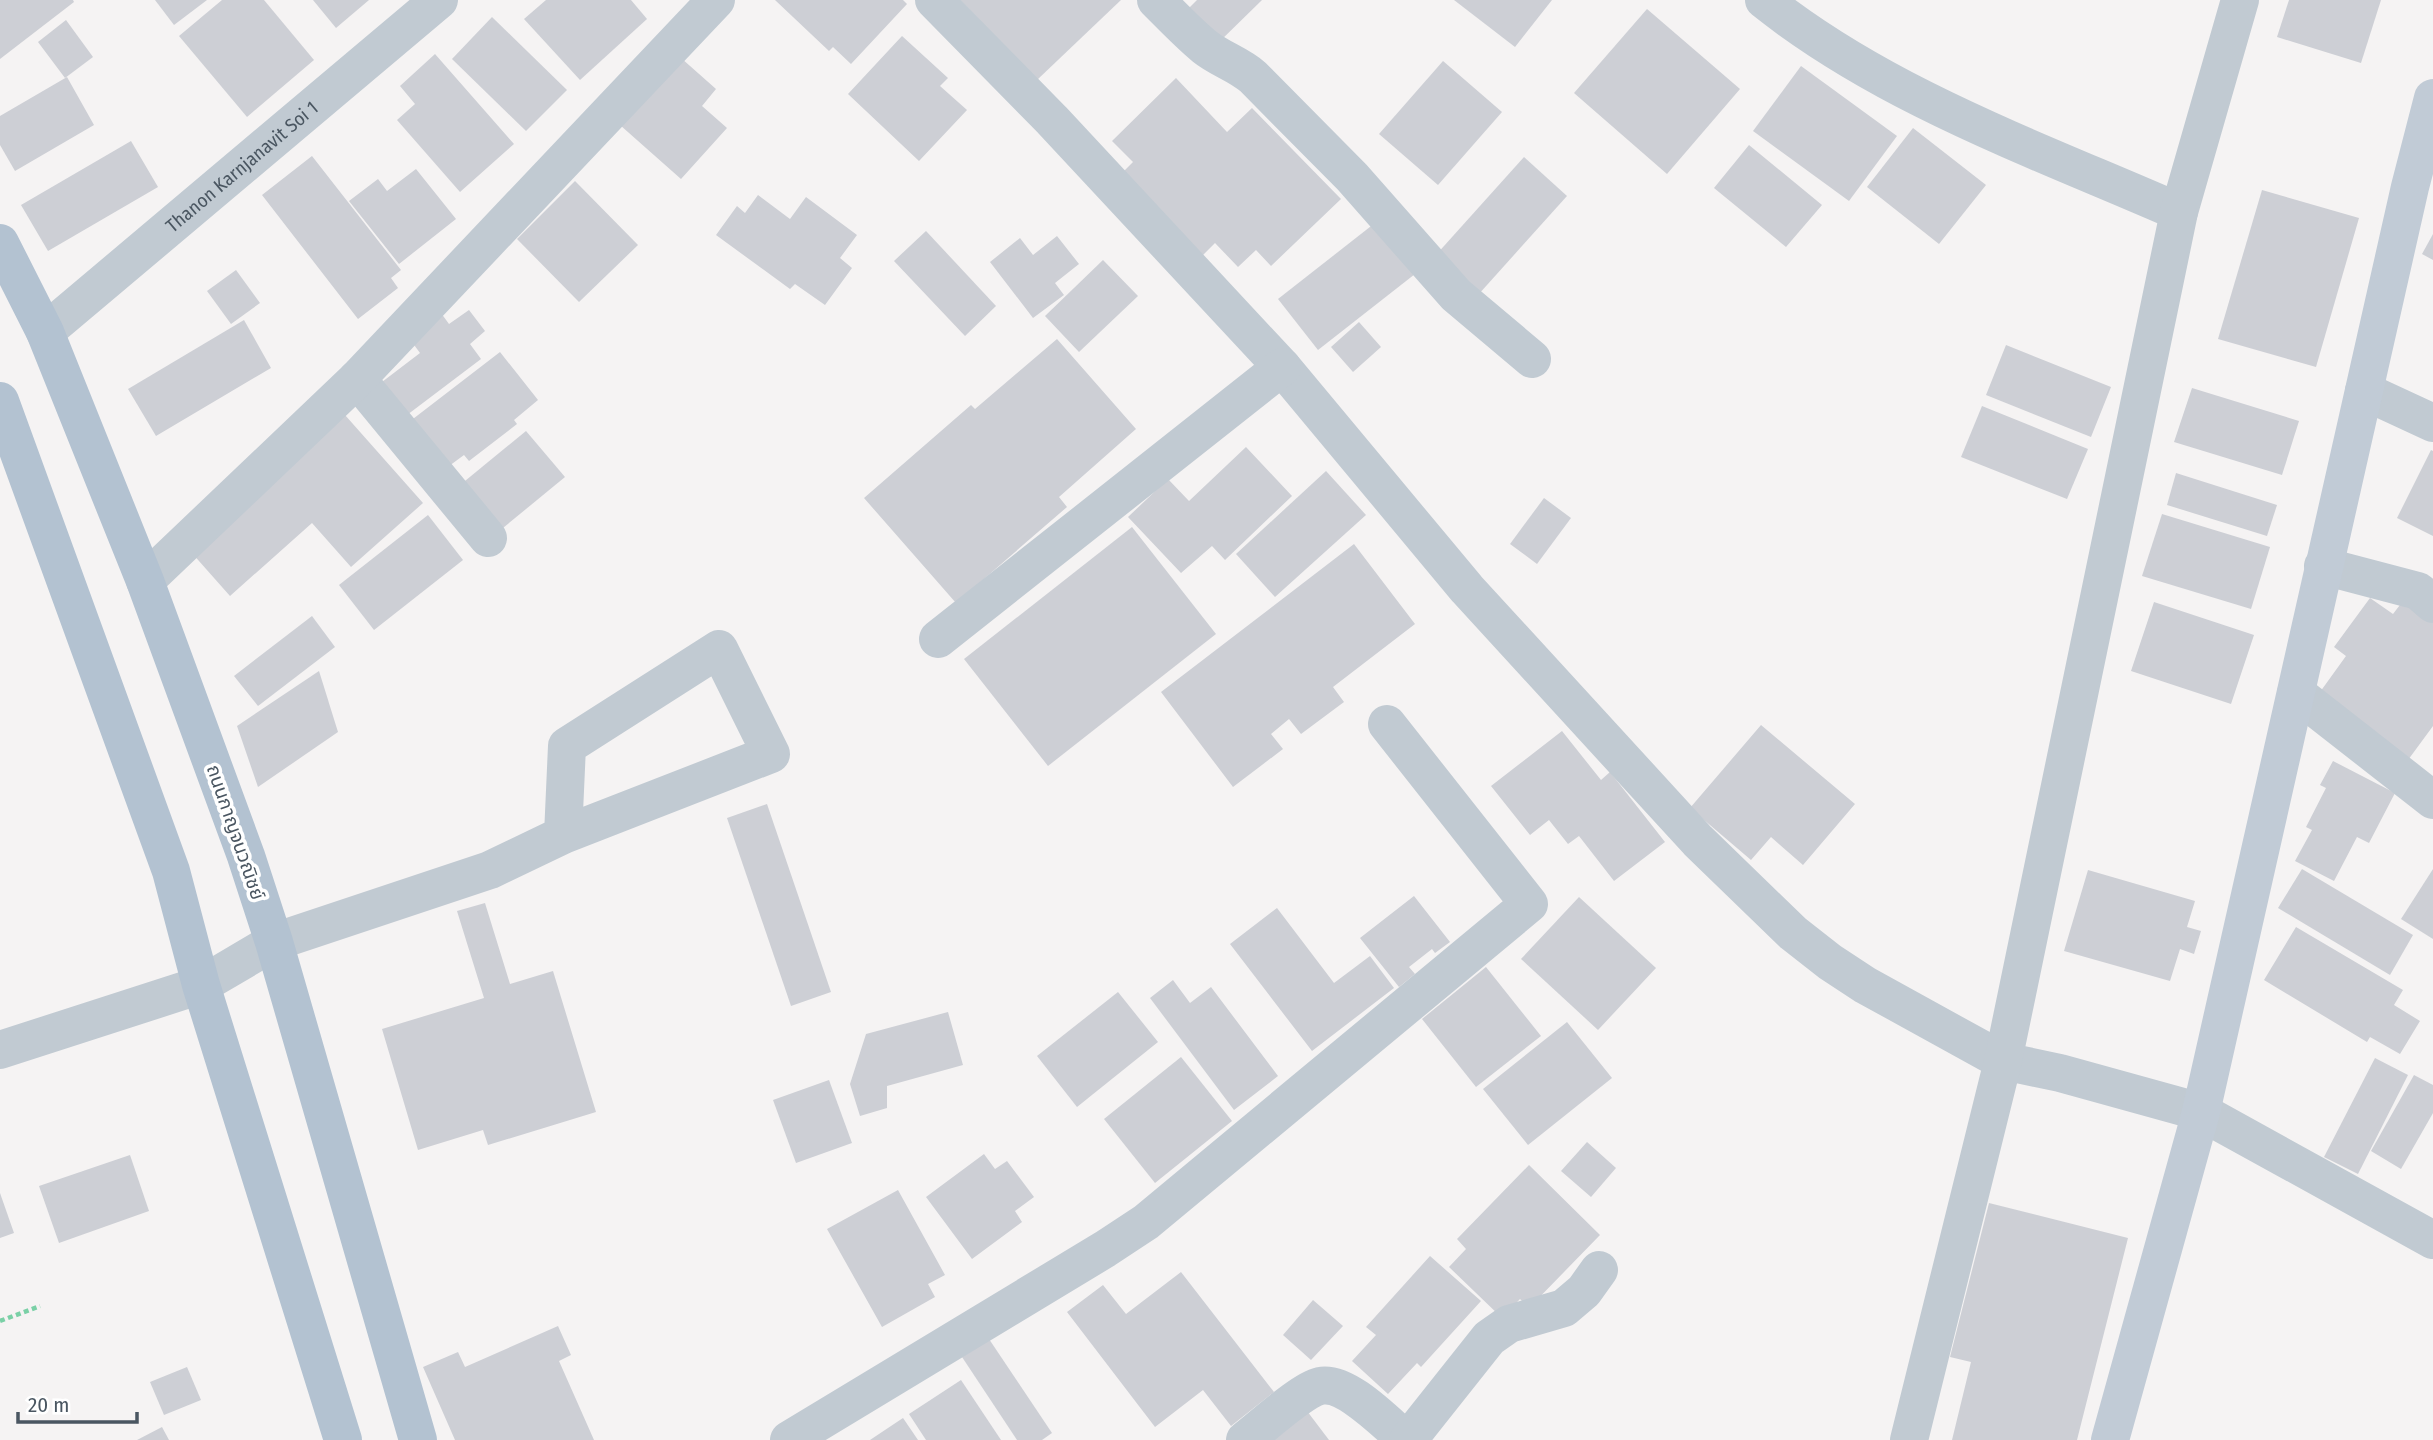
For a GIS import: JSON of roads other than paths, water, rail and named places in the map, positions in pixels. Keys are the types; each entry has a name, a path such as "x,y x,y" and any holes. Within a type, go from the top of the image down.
{"main road":[{"name":"ถนนกาญจนวณิชย์","path":"0,243 45,332 145,581 246,856 274,942 418,1440"},
{"path":"0,401 170,871 201,985 343,1440"}],"street":[{"name":"Thanon Karnjanavit Soi 1","path":"45,332 439,0"},
{"path":"145,581 357,379 716,0"},
{"path":"934,0 1052,120 1282,367 1467,589 1698,841 1793,933 1865,985 2003,1060 2201,1112 2433,1240"},
{"path":"1156,0 1204,47 1240,66 1253,77 1352,177 1456,295 1532,359"},
{"path":"1764,0 1790,20 1915,97 2179,212"},
{"path":"1909,1440 2003,1060 2179,212 2240,0"},
{"path":"2110,1440 2201,1112 2364,391 2422,192 2433,98"},
{"path":"938,639 1282,367"},
{"path":"357,379 488,538"},
{"path":"2364,391 2433,423"},
{"path":"2323,566 2418,591 2433,604"},
{"path":"0,1050 201,985 274,942 490,870 563,835 771,754 719,649 567,746 563,835"},
{"path":"2296,693 2433,800"},
{"path":"789,1440 1146,1222 1529,904 1387,724"},
{"path":"1245,1440 1304,1394 1323,1385 1333,1386 1352,1395 1407,1440 1489,1338 1518,1320 1564,1308 1584,1291 1600,1270"}]}
